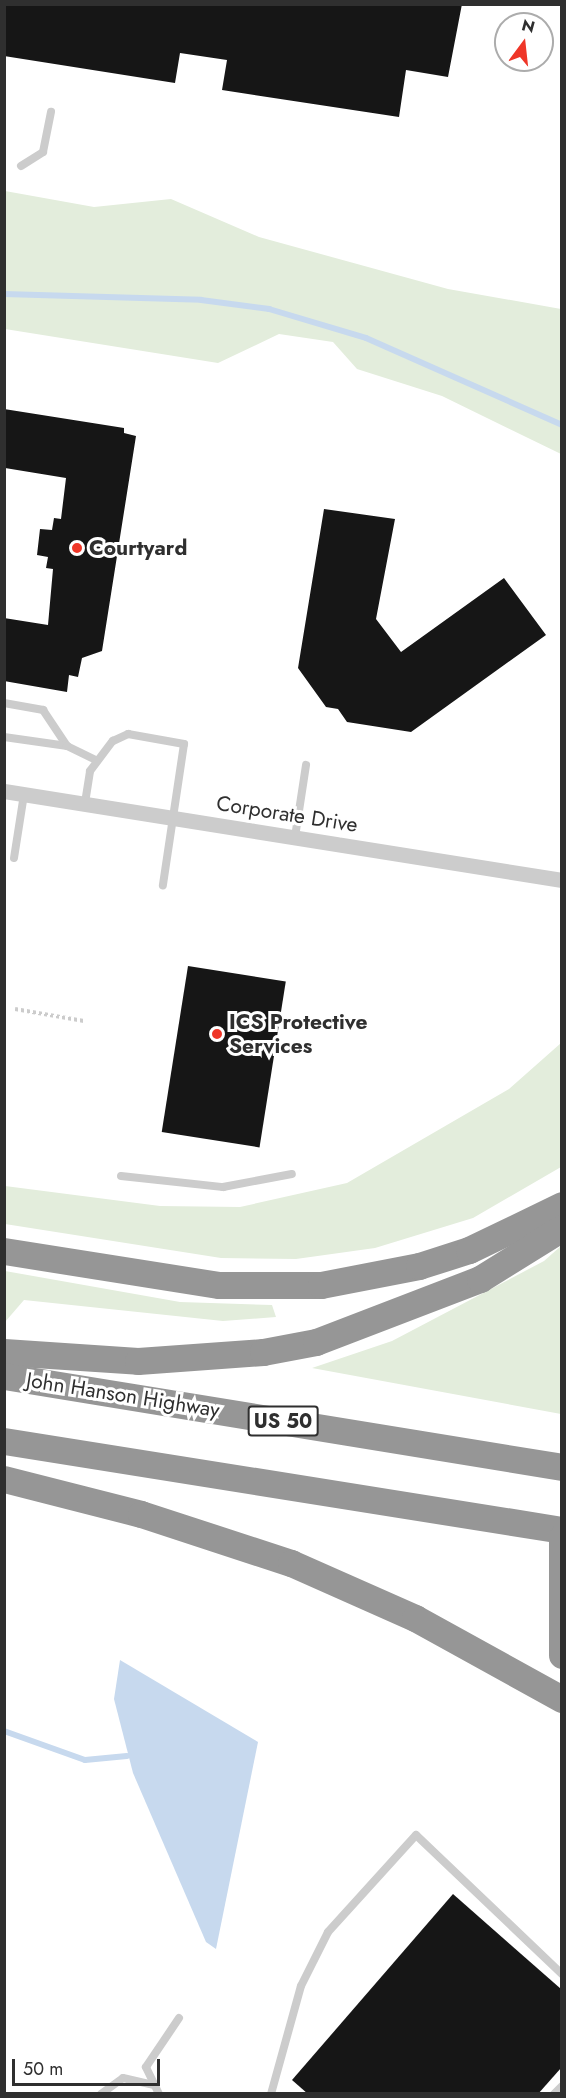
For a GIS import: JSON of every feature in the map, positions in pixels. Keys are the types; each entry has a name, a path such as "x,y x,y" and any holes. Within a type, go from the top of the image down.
{"highway":[{"path":"4,1251 219,1285 321,1285 419,1266 469,1250 561,1206"},
{"path":"4,1352 138,1361 263,1352 316,1342 480,1279 561,1228"},
{"name":"John Hanson Highway","path":"4,1376 561,1467"},
{"path":"4,1441 561,1530"},
{"path":"4,1479 235,1543 350,1587 478,1650 561,1699"},
{"path":"561,1537 561,1655"},
{"path":"478,1650 561,1708"}],"street":[{"name":"Corporate Drive","path":"4,791 561,880"}],"lane":[{"path":"21,166 43,152 51,112"},
{"path":"4,703 43,710 67,747"},
{"path":"85,803 96,760 128,734 184,744 163,885"},
{"path":"4,736 67,747 96,760"},
{"path":"295,837 306,765"},
{"path":"14,858 24,794"},
{"path":"121,1176 223,1187 292,1174"},
{"path":"271,2094 301,1986 328,1932 416,1835 561,1974"},
{"path":"159,2094 146,2067 179,2019"},
{"path":"101,2094 123,2078 153,2085"},
{"path":"554,2094 561,2086"}],"path":[{"path":"15,1009 84,1021"}],"green space":[{"path":"5,191 94,207 171,199 259,237 448,289 561,309 561,454 442,396 357,369 333,342 279,334 218,363 5,329"},
{"path":"561,1043 561,1167 473,1218 375,1248 296,1259 221,1258 5,1224 5,1186 160,1206 240,1207 347,1183 509,1089"},
{"path":"561,1246 561,1414 312,1368 392,1341 544,1261"},
{"path":"5,1271 180,1302 272,1305 276,1317 223,1321 24,1300 5,1322"}],"water":[{"path":"120,1660 258,1742 216,1949 206,1942 133,1773 114,1699"}],"building":[{"path":"4,4 462,4 448,77 406,70 399,117 222,90 227,60 180,53 175,83 4,56"},
{"name":"Courtyard","path":"4,409 124,428 124,433 136,436 102,651 82,658 78,677 69,675 67,692 4,681 4,618 48,625 53,569 46,568 48,557 37,555 40,529 52,530 54,518 61,519 66,478 5,468"},
{"path":"324,509 395,519 376,619 401,652 504,578 546,635 411,732 347,722 338,709 326,707 298,668"},
{"path":"188,966 286,981 260,1147 162,1132"},
{"path":"453,1894 561,1989 561,2068 538,2094 308,2094 292,2080"}],"waterway":[{"path":"4,294 201,300 269,309 366,338 562,425"},
{"path":"4,1731 85,1760 127,1756"}],"place":[{"name":"Courtyard","path":"77,548"},
{"name":"ICS Protective Services","path":"217,1034"}]}
